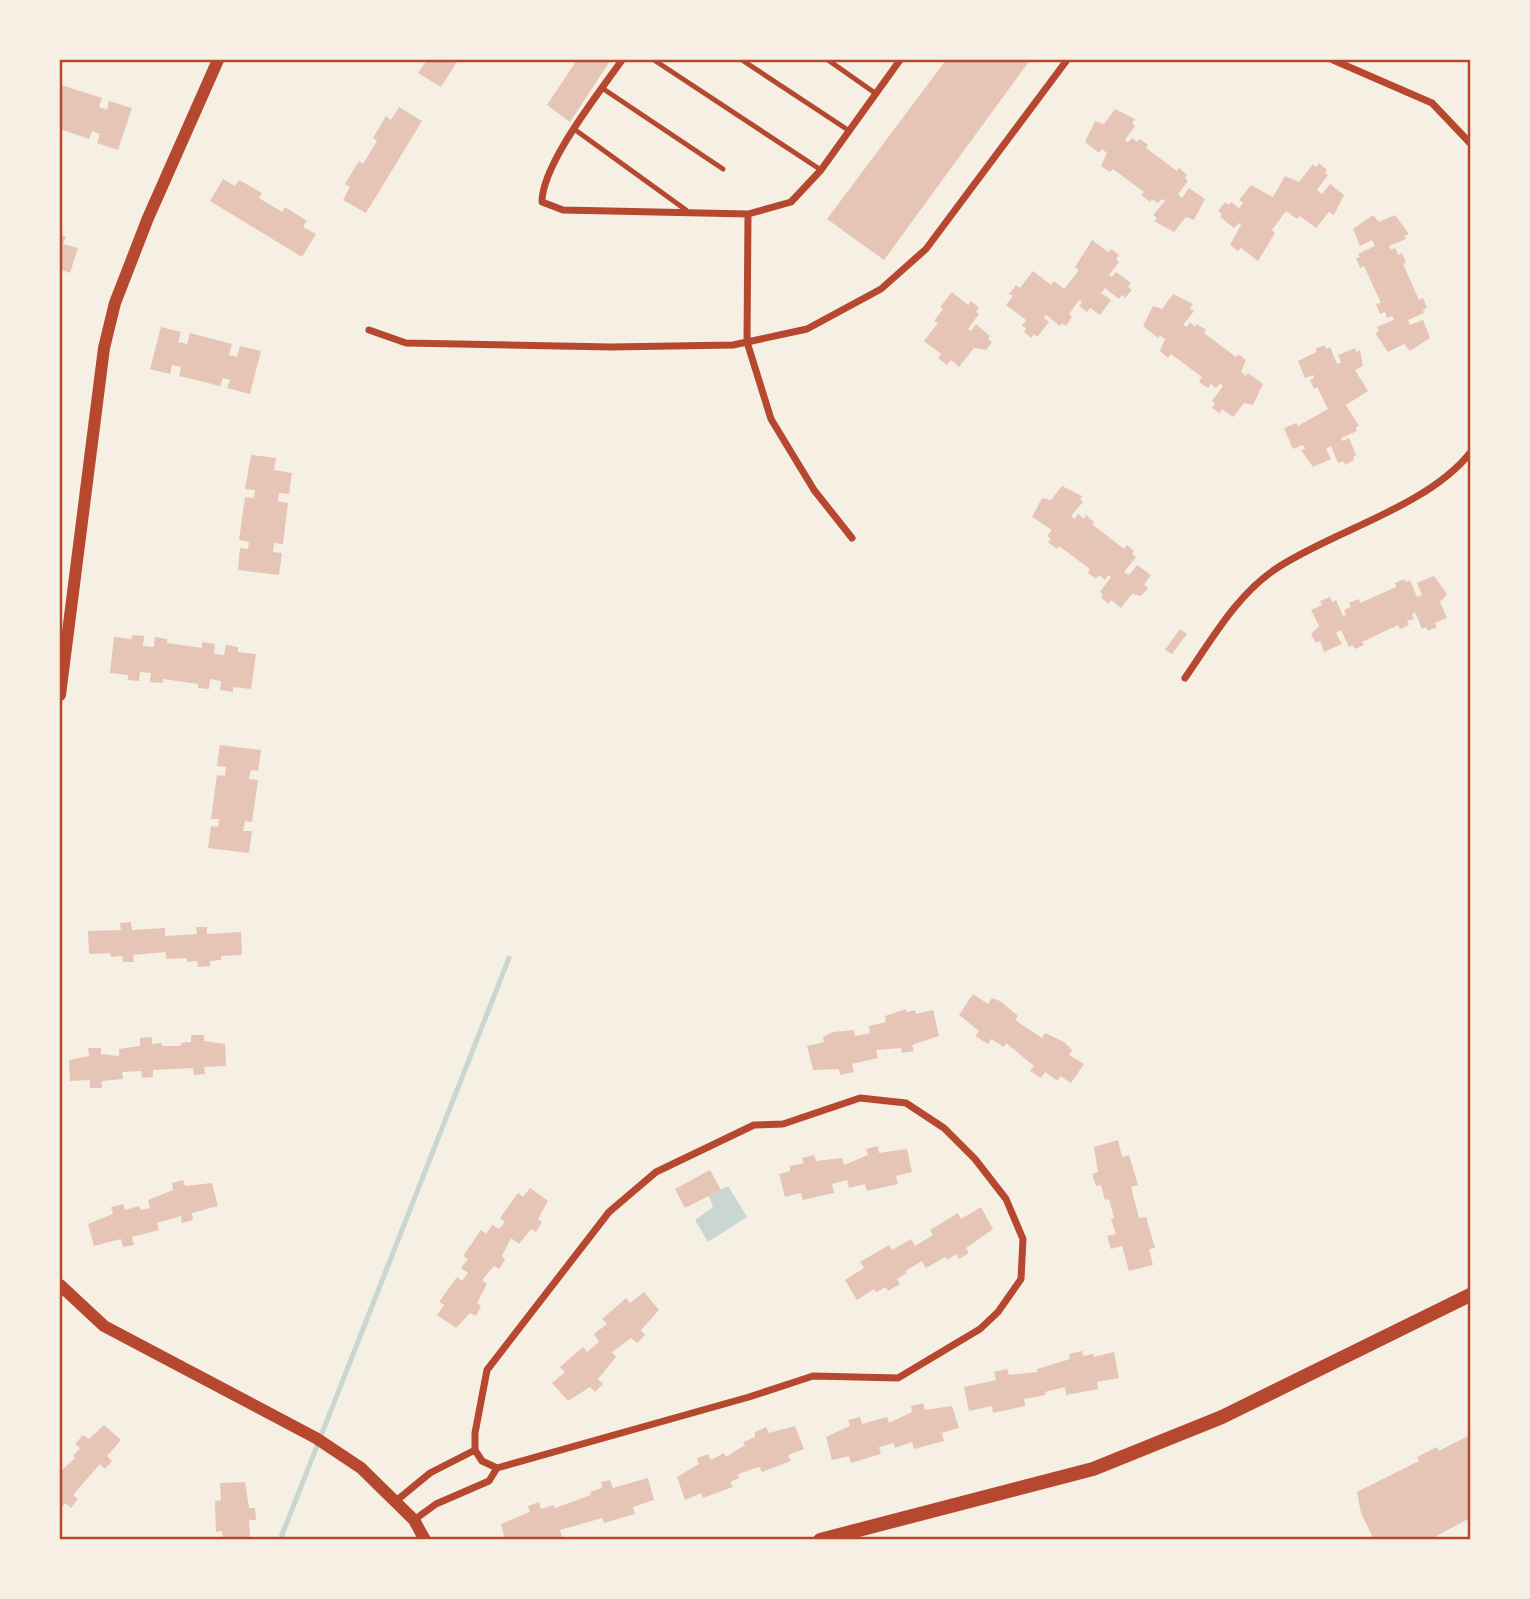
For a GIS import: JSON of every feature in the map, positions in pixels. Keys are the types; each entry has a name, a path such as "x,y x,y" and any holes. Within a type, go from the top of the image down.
{"main road":[{"path":"820,1539 1093,1469 1222,1417 1471,1295"}],"street":[{"path":"60,695 104,348 112,314 148,219 218,60"},
{"path":"622,60 574,129 542,188 542,202 563,210 686,210 748,214 791,202 821,170 900,60"},
{"path":"369,330 407,343 611,347 733,345 807,328 881,289 926,249 1068,60"},
{"path":"1333,60 1432,103 1471,143"},
{"path":"748,214 747,342 771,419 814,490 852,538"},
{"path":"1185,678 1249,589 1318,543 1412,500 1471,453"},
{"path":"414,1520 436,1504 489,1480 497,1468 749,1397 813,1376 898,1378 980,1329 998,1312 1021,1279 1023,1239 1006,1199 975,1159 944,1128 906,1103 860,1098 782,1124 754,1125 656,1172 609,1212 487,1370 475,1433 475,1450 482,1461 497,1468"},
{"path":"60,1284 104,1326 316,1438 361,1468 414,1520 425,1539"},
{"path":"396,1501 430,1473 475,1450"}],"lane":[{"path":"653,60 821,170"},
{"path":"741,60 848,130"},
{"path":"828,60 875,93"},
{"path":"602,88 723,169"},
{"path":"574,129 686,210"}],"shaded area":[{"path":"728,1186 747,1217 708,1242 695,1220 713,1207 709,1196"}],"building":[{"path":"427,60 458,60 441,87 418,73"},
{"path":"577,60 610,61 570,122 547,105"},
{"path":"946,60 1030,60 884,260 827,219"},
{"path":"61,85 102,98 99,107 107,110 109,101 132,108 118,150 97,143 100,134 92,131 89,139 60,129"},
{"path":"399,107 422,121 366,213 343,200 350,187 345,184 359,161 363,164 377,141 373,138 386,116 391,120"},
{"path":"1115,109 1135,119 1132,123 1135,126 1125,140 1128,142 1132,138 1137,142 1140,139 1148,145 1146,148 1177,171 1179,168 1187,175 1185,178 1188,181 1178,194 1182,198 1189,188 1205,199 1194,220 1186,217 1174,232 1154,221 1157,218 1153,215 1165,201 1162,199 1158,203 1152,199 1150,202 1141,195 1144,192 1113,169 1110,172 1101,166 1107,153 1102,149 1099,153 1085,142 1095,121 1104,124"},
{"path":"1319,163 1327,170 1325,173 1328,175 1317,190 1322,194 1330,184 1344,195 1334,215 1329,212 1316,228 1300,216 1297,219 1286,211 1272,230 1275,233 1258,261 1241,248 1238,251 1230,245 1241,225 1239,223 1234,228 1220,217 1222,214 1218,211 1225,202 1229,205 1231,202 1239,208 1243,203 1239,200 1251,185 1273,197 1285,176 1299,182 1313,164 1316,167"},
{"path":"223,179 235,186 239,180 262,193 259,198 282,212 285,207 307,221 303,227 316,234 302,257 210,201"},
{"path":"1373,215 1379,222 1395,215 1409,234 1404,236 1406,239 1389,246 1391,250 1395,248 1398,255 1402,253 1406,263 1403,264 1419,300 1423,298 1427,308 1423,310 1424,313 1408,320 1410,325 1423,320 1430,338 1410,351 1404,344 1388,352 1375,333 1379,331 1377,327 1394,320 1392,316 1387,318 1385,312 1380,314 1376,304 1381,303 1364,266 1360,268 1356,258 1360,257 1358,254 1375,246 1372,240 1360,246 1353,229"},
{"path":"60,235 66,237 63,244 78,248 70,273 60,269"},
{"path":"1092,240 1108,252 1111,249 1119,255 1116,259 1119,262 1109,275 1112,277 1116,272 1131,283 1128,287 1132,290 1125,298 1122,295 1119,299 1105,288 1101,293 1111,300 1100,315 1090,308 1087,312 1079,306 1082,302 1079,300 1069,314 1072,317 1066,326 1062,323 1060,326 1046,315 1044,318 1049,322 1037,337 1034,334 1031,338 1022,326 1026,320 1006,305 1013,296 1009,294 1016,285 1020,288 1033,271 1051,285 1054,281 1064,289 1079,270 1075,267"},
{"path":"952,292 968,305 971,301 979,308 976,311 979,314 968,329 971,331 976,324 990,336 988,339 992,342 986,350 974,348 959,367 951,360 947,365 938,358 941,354 924,341 938,323 934,321 943,309 940,307"},
{"path":"1173,294 1193,304 1190,308 1194,311 1183,325 1187,327 1190,322 1195,327 1197,324 1206,330 1204,333 1236,357 1238,354 1246,360 1241,372 1246,376 1248,373 1263,384 1253,405 1244,403 1233,417 1222,409 1220,413 1212,408 1215,403 1212,401 1223,386 1220,384 1216,388 1211,384 1208,388 1199,382 1202,377 1171,354 1168,358 1160,351 1165,339 1160,335 1158,338 1143,326 1153,306 1162,309"},
{"path":"161,327 181,332 178,342 187,344 190,333 232,344 229,355 237,357 240,346 261,351 250,394 227,388 230,380 223,378 220,386 179,376 181,367 172,365 170,374 150,369"},
{"path":"1325,345 1326,349 1330,347 1337,364 1341,362 1338,355 1355,348 1356,352 1360,350 1363,366 1355,370 1368,391 1346,405 1359,426 1356,427 1357,431 1341,438 1343,441 1349,438 1356,455 1354,460 1345,465 1343,461 1338,463 1331,446 1326,449 1331,459 1313,467 1301,450 1305,449 1303,445 1293,449 1284,428 1296,423 1298,426 1328,409 1317,387 1314,389 1310,380 1314,378 1313,375 1305,378 1298,361"},
{"path":"251,455 276,458 274,470 292,473 289,494 279,493 278,501 288,503 283,544 274,543 273,552 282,553 279,575 238,570 240,548 248,549 249,542 239,540 245,497 254,498 255,490 245,489"},
{"path":"1062,486 1082,496 1080,499 1083,502 1071,516 1075,519 1078,514 1084,519 1086,515 1094,522 1092,524 1124,549 1127,545 1134,551 1132,554 1136,557 1124,572 1129,575 1137,565 1151,575 1144,585 1148,588 1141,596 1132,594 1121,608 1111,600 1109,604 1101,598 1103,595 1100,592 1111,577 1108,575 1105,580 1099,575 1096,579 1088,573 1090,569 1059,546 1057,549 1048,542 1051,539 1047,536 1052,530 1032,517 1042,498 1051,500"},
{"path":"1434,576 1447,594 1440,602 1447,618 1435,623 1437,627 1428,631 1426,627 1422,629 1415,612 1412,614 1414,619 1407,621 1409,625 1400,629 1398,625 1362,642 1364,645 1355,649 1353,645 1349,647 1341,630 1336,633 1342,644 1324,652 1320,641 1316,643 1311,634 1319,626 1311,610 1322,605 1320,601 1330,597 1332,602 1336,600 1343,616 1346,615 1344,610 1351,607 1349,603 1359,599 1360,603 1396,587 1395,583 1404,579 1406,582 1410,580 1417,597 1422,595 1417,583"},
{"path":"1180,629 1187,634 1172,654 1165,650"},
{"path":"132,635 144,636 143,646 154,647 155,637 167,639 167,643 202,648 202,642 215,644 214,654 224,655 226,645 238,647 238,652 256,654 251,689 233,687 233,692 220,690 221,681 210,679 209,689 198,688 198,684 163,679 163,683 150,682 151,673 140,672 139,681 128,680 128,675 110,673 114,637 132,639"},
{"path":"220,745 261,750 258,771 251,770 249,779 258,780 252,822 245,821 243,831 252,831 249,853 208,848 211,826 218,827 219,819 211,819 217,775 225,776 226,767 217,766"},
{"path":"131,922 132,930 165,928 165,936 197,934 196,927 207,927 207,934 241,932 242,955 221,956 221,960 210,961 210,966 198,967 197,961 187,962 187,958 166,959 166,952 133,955 134,962 123,962 122,956 111,957 110,953 89,954 88,931 121,930 120,923"},
{"path":"973,994 988,1004 992,998 1000,1001 1018,1016 1015,1020 1042,1038 1045,1033 1064,1042 1072,1050 1069,1055 1084,1064 1071,1083 1060,1076 1058,1081 1045,1072 1041,1078 1030,1071 1034,1066 1006,1043 1004,1047 991,1039 988,1044 975,1036 979,1031 959,1015"},
{"path":"906,1009 906,1012 915,1010 916,1014 933,1010 939,1036 912,1045 914,1051 902,1053 901,1048 876,1050 878,1058 852,1064 854,1072 840,1075 839,1069 813,1070 807,1046 824,1042 823,1037 833,1032 854,1030 855,1036 870,1033 869,1026 886,1022 885,1016"},
{"path":"191,1035 204,1035 204,1041 225,1044 226,1066 204,1067 205,1074 194,1075 193,1068 153,1070 153,1077 142,1078 141,1071 122,1072 123,1079 102,1081 102,1088 90,1088 90,1080 70,1081 69,1060 89,1056 88,1048 101,1048 101,1054 119,1056 119,1049 140,1046 140,1038 152,1037 152,1044 162,1043 162,1046 181,1046 181,1043 191,1042"},
{"path":"1118,1140 1122,1157 1129,1155 1138,1185 1131,1187 1139,1218 1146,1217 1155,1248 1149,1249 1153,1265 1129,1271 1122,1246 1111,1249 1107,1236 1116,1234 1111,1219 1114,1218 1109,1199 1105,1200 1101,1185 1096,1186 1092,1174 1098,1172 1094,1147"},
{"path":"878,1146 879,1153 907,1149 912,1172 896,1176 898,1184 867,1191 865,1184 849,1188 847,1180 832,1184 834,1193 803,1200 801,1193 785,1197 779,1174 790,1171 790,1166 804,1163 802,1158 814,1155 816,1161 842,1158 844,1165 868,1155 866,1149"},
{"path":"710,1170 721,1190 685,1208 675,1189"},
{"path":"183,1180 185,1186 212,1183 218,1206 192,1213 193,1220 182,1223 181,1216 157,1223 159,1230 132,1237 134,1245 123,1247 121,1239 94,1246 88,1224 113,1214 111,1207 123,1204 125,1210 139,1206 141,1210 150,1208 148,1200 173,1190 172,1183"},
{"path":"530,1188 548,1201 538,1219 542,1222 536,1232 531,1229 519,1244 511,1238 502,1256 505,1260 499,1269 494,1266 482,1280 487,1284 477,1303 481,1306 476,1316 470,1313 456,1328 437,1315 444,1305 439,1302 457,1277 462,1281 468,1273 461,1268 468,1259 463,1256 481,1230 486,1234 492,1225 499,1229 505,1222 500,1218 518,1193 523,1197"},
{"path":"981,1207 993,1229 966,1248 969,1253 959,1259 956,1254 947,1260 945,1257 926,1268 922,1261 897,1279 900,1284 888,1291 886,1287 876,1292 874,1289 857,1300 845,1280 864,1268 860,1262 889,1245 892,1250 911,1239 915,1246 933,1235 930,1230 958,1213 961,1219"},
{"path":"644,1292 659,1310 641,1330 645,1335 637,1343 631,1338 612,1352 616,1357 598,1379 603,1384 595,1392 590,1387 568,1401 552,1383 565,1372 560,1367 583,1347 587,1352 599,1342 594,1334 607,1324 602,1319 626,1298 630,1303"},
{"path":"1082,1351 1083,1356 1093,1354 1094,1357 1114,1352 1119,1378 1097,1382 1098,1389 1066,1395 1065,1387 1045,1392 1046,1395 1024,1399 1025,1406 993,1413 992,1406 969,1411 964,1387 996,1380 994,1372 1007,1369 1009,1375 1038,1372 1037,1369 1070,1359 1069,1354"},
{"path":"923,1403 925,1410 952,1406 959,1428 942,1433 944,1441 914,1449 912,1442 895,1448 894,1443 879,1447 881,1454 851,1463 849,1456 832,1460 826,1437 850,1426 848,1420 860,1417 862,1424 887,1417 889,1423 912,1412 911,1406"},
{"path":"104,1425 121,1440 107,1456 112,1461 105,1469 100,1464 73,1495 78,1499 71,1508 65,1503 60,1510 60,1472 75,1458 73,1456 80,1448 75,1444 83,1435 89,1439"},
{"path":"795,1426 804,1449 788,1455 791,1461 762,1472 759,1467 738,1474 739,1478 730,1482 733,1487 703,1498 701,1493 685,1500 677,1477 699,1464 697,1458 708,1454 711,1460 724,1453 726,1457 745,1445 743,1442 755,1437 755,1432 766,1427 769,1433"},
{"path":"1470,1435 1470,1518 1429,1540 1374,1540 1361,1513 1357,1492 1419,1461 1417,1457 1437,1447 1439,1451"},
{"path":"648,1478 654,1500 633,1507 635,1514 604,1523 602,1518 560,1530 562,1537 555,1540 505,1540 501,1524 530,1512 528,1506 539,1502 541,1509 553,1505 555,1508 591,1495 590,1492 602,1488 601,1482 610,1480 613,1488"},
{"path":"245,1482 249,1508 255,1508 256,1520 249,1520 250,1536 247,1540 223,1540 222,1531 216,1532 215,1501 221,1500 220,1483"}],"waterway":[{"path":"280,1540 509,958"}]}
